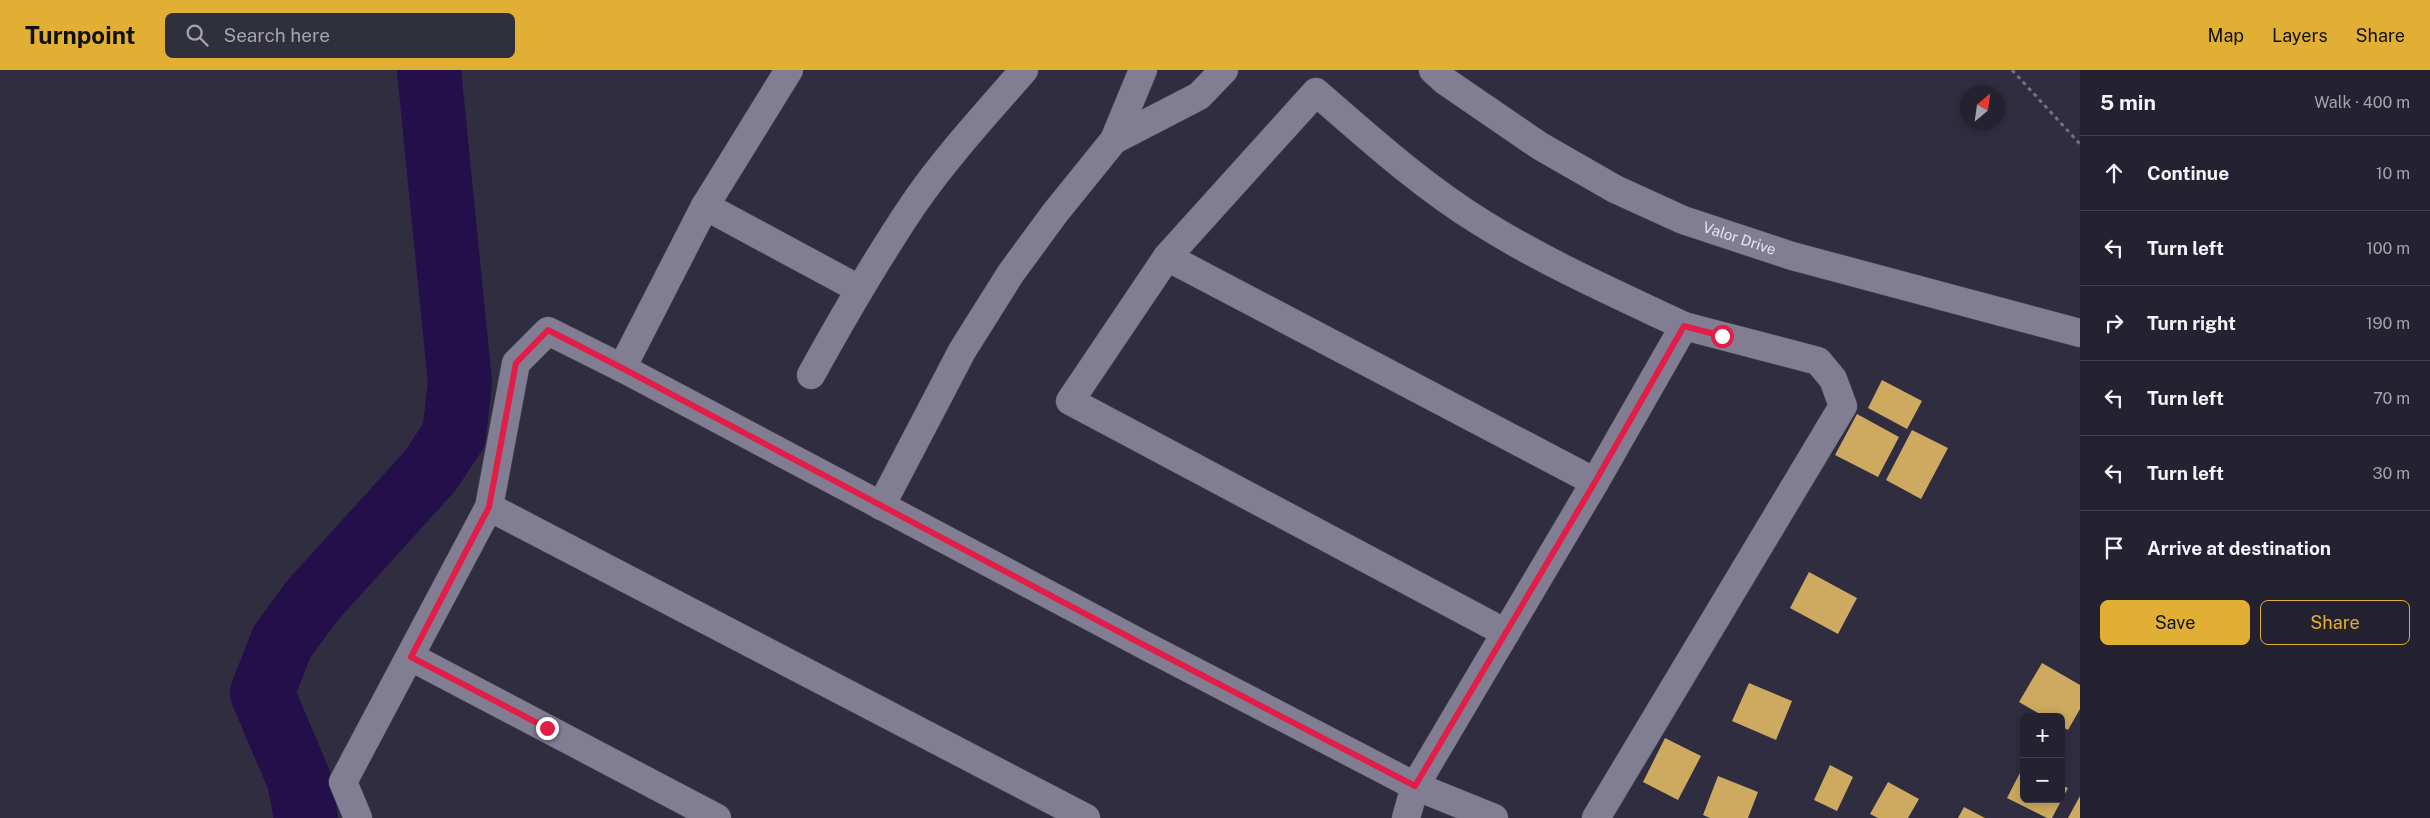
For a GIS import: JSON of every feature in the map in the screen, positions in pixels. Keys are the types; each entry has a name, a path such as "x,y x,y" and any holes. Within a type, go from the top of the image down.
{"street":[{"path":"622,368 705,206 789,70"},
{"path":"811,375 859,289 919,197 964,138 1024,70"},
{"path":"881,506 962,351 1011,273 1055,213 1114,140 1144,70"},
{"path":"1114,140 1199,96 1224,70"},
{"name":"Valor Drive","path":"1433,70 1445,81 1540,146 1615,189 1683,220 1792,256 2080,333"},
{"path":"1506,633 1070,401 1167,257 1316,92 1392,159 1482,223 1570,272 1684,326 1818,361 1834,379 1842,406 1596,818"},
{"path":"705,206 859,289"},
{"path":"1167,257 1595,482"},
{"path":"1406,818 1415,786 1595,482 1684,326"},
{"path":"358,818 343,782 489,507 516,363 548,330 1415,786 1494,818"},
{"path":"489,507 1086,818"},
{"path":"411,657 717,818"}],"path":[{"path":"2012,70 2080,144"}],"building":[{"path":"1882,380 1922,401 1907,429 1868,408"},
{"path":"1857,414 1899,437 1878,477 1835,455"},
{"path":"1912,430 1948,448 1921,499 1886,480"},
{"path":"1809,572 1857,598 1838,634 1790,608"},
{"path":"2042,663 2080,685 2080,709 2068,730 2065,728 2065,713 2038,713 2019,702"},
{"path":"1749,683 1792,701 1776,740 1732,721"},
{"path":"1665,738 1701,756 1678,800 1643,782"},
{"path":"1830,765 1853,777 1837,811 1814,800"},
{"path":"2020,773 2020,803 2060,803 2052,818 2047,818 2007,798"},
{"path":"1718,776 1758,792 1748,818 1710,818 1703,815"},
{"path":"1888,782 1919,799 1908,818 1878,818 1870,814"},
{"path":"2080,796 2080,818 2068,818"},
{"path":"1964,807 1985,818 1958,818"}],"waterway":[{"path":"306,818 299,780 262,693 282,642 312,601 430,471 454,435 460,383 429,70"}],"route":[{"path":"547,728 411,657 489,507 516,363 548,330 1415,786 1595,482 1684,326 1722,336"}]}
